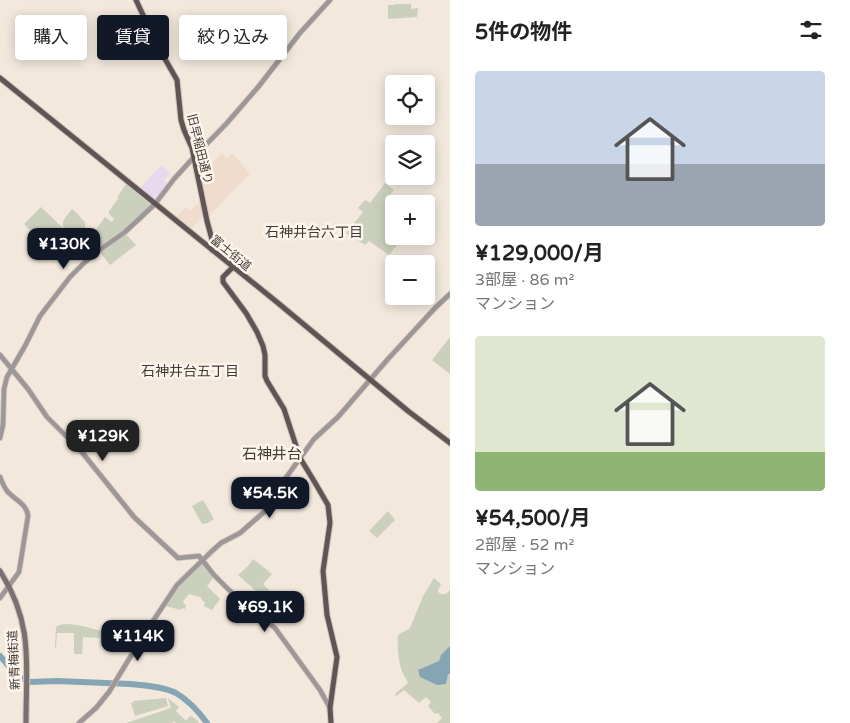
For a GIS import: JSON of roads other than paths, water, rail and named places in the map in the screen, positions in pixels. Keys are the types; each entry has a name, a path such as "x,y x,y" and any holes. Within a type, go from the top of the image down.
{"main road":[{"name":"旧早稲田通り","path":"136,0 157,46 176,78 181,120 194,156 214,247 212,250"},
{"name":"富士街道","path":"0,78 408,411 450,443"},
{"path":"233,267 223,277 223,282 246,313 257,332 264,355 267,382 284,409 300,458 326,501 329,514 330,523 323,572 327,615 337,657 330,708 330,723"},
{"name":"新青梅街道","path":"0,572 19,608 26,640 26,723"}],"street":[{"path":"0,438 7,377 40,316 70,278 98,250 125,232 155,204 194,156 227,123 259,86 304,28 330,0"},
{"path":"79,723 96,708 112,687 177,585 221,543 244,530 263,513 314,439 338,417 370,379 450,294"},
{"path":"0,355 28,389 47,417 81,451 134,517 178,558 197,555 203,559 229,590 275,628 320,690 330,708"},
{"path":"0,476 4,487 27,511 28,522 19,572 0,598"}],"water":[{"path":"450,646 450,674 448,674 446,684 437,685 420,677 418,670 439,661 441,655"}],"waterway":[{"path":"0,656 13,671 29,682 57,681 130,684 171,691 189,703 207,723"}],"district":[{"name":"石神井台六丁目","path":"314,232"},
{"name":"石神井台五丁目","path":"190,371"},
{"name":"石神井台","path":"272,454"}]}
